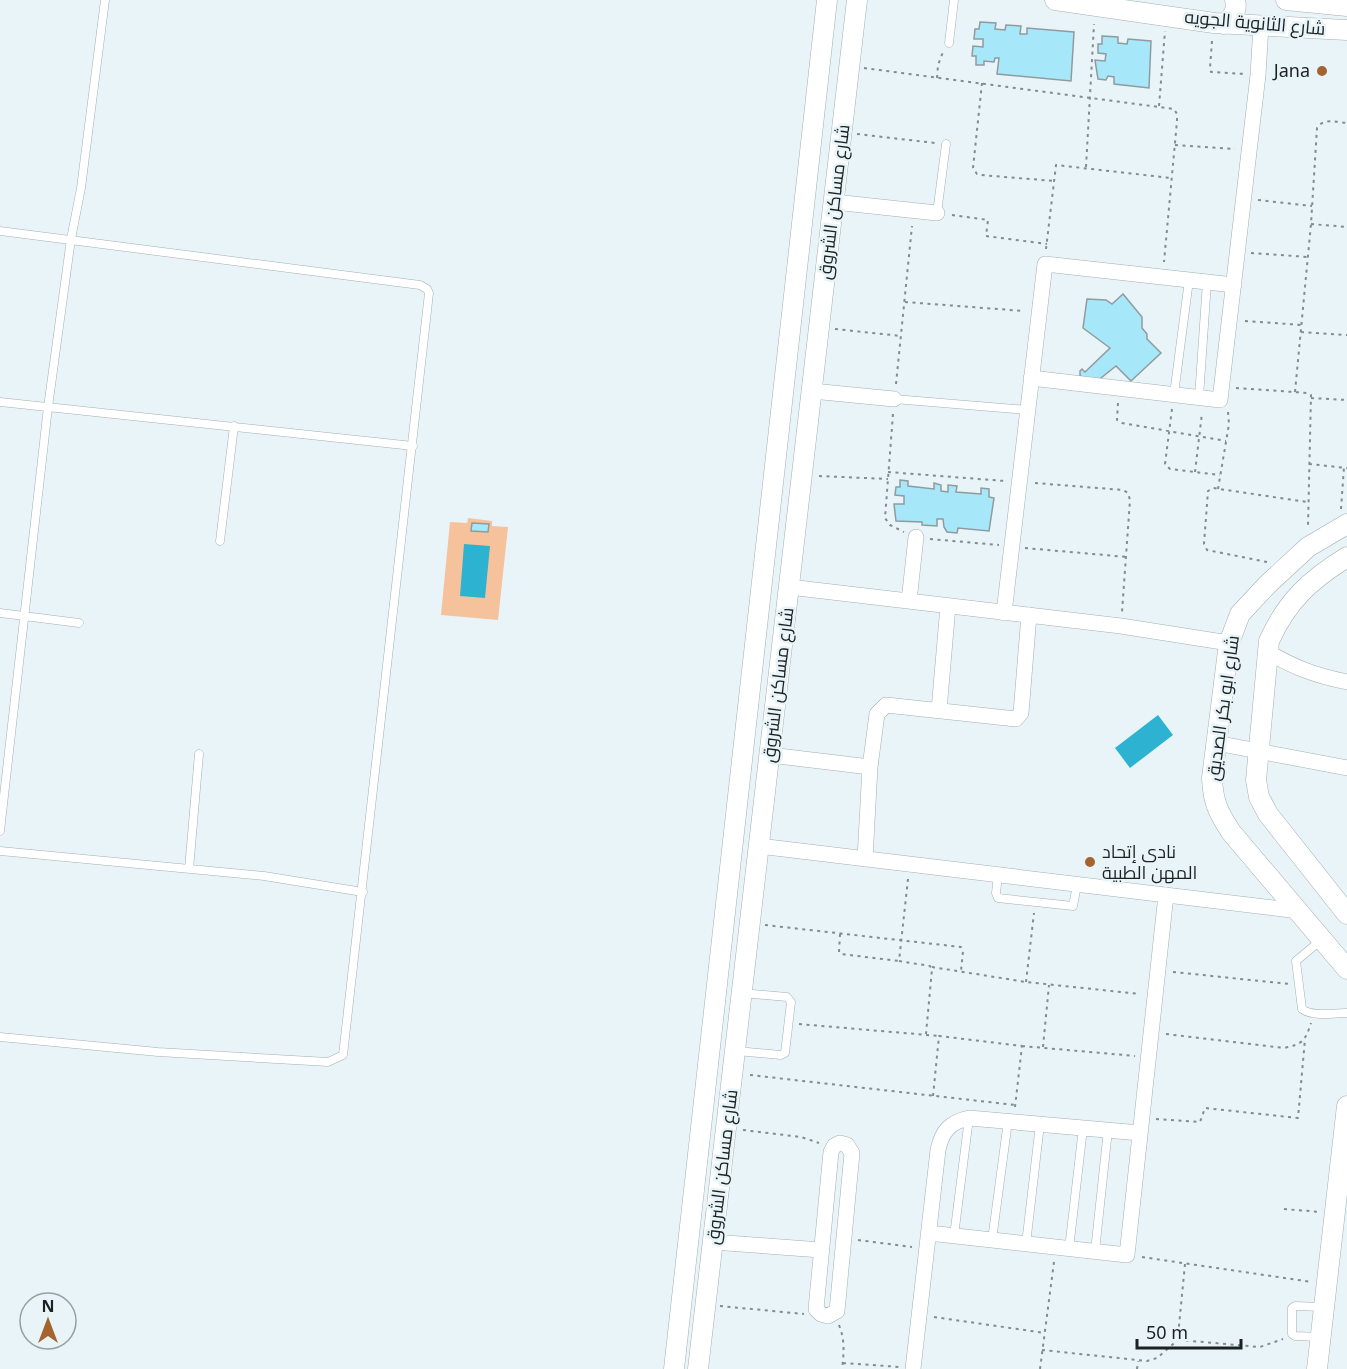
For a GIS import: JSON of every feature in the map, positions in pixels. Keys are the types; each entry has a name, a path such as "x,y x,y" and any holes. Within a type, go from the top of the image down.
{"street":[{"name":"شارع الثانوية الجويه","path":"1055,0 1219,23 1347,30"},
{"path":"1219,23 1230,19 1234,13 1235,0"},
{"name":"شارع الثانوية الجويه","path":"1299,1 1347,6"},
{"path":"826,7 840,11 856,8"},
{"name":"شارع مساكن الشروق","path":"674,1369 826,7"},
{"name":"شارع مساكن الشروق","path":"698,1369 856,8"},
{"path":"1032,378 1202,398 1221,394 1258,75 1261,26"},
{"path":"834,202 937,213"},
{"path":"1004,613 1045,264 1234,285"},
{"path":"812,392 894,399"},
{"name":"شارع ابو بكر الصديق","path":"1345,525 1308,547 1284,567 1240,614 1229,643 1212,778 1213,795 1218,811 1231,831 1347,969"},
{"path":"909,602 916,537"},
{"name":"شارع ابو بكر الصديق","path":"1347,557 1322,572 1290,602 1278,621 1266,651 1257,788 1262,805 1347,914"},
{"path":"789,587 1121,626 1229,643"},
{"path":"939,710 948,606"},
{"path":"864,859 870,766 877,714 880,709 891,705 1013,720 1019,718 1029,615"},
{"path":"756,636 768,643 783,640"},
{"path":"1266,651 1302,670 1347,682"},
{"path":"752,672 765,665 771,666 779,673"},
{"path":"1215,743 1347,768"},
{"path":"770,755 870,766"},
{"path":"759,846 1299,911"},
{"path":"928,1233 1127,1255 1166,895"},
{"path":"1317,1369 1347,1106"},
{"path":"913,1368 940,1138 947,1128 957,1121 969,1118 1108,1130 1141,1125"},
{"path":"844,1143 852,1153 844,1239 831,1313 816,1309 831,1152 834,1146 844,1143"},
{"path":"713,1242 821,1250"}],"lane":[{"path":"0,831 48,407 71,239 81,188 105,0"},
{"path":"949,43 954,0"},
{"path":"937,213 946,144"},
{"path":"0,231 420,285 428,289 429,293 345,1052 339,1059 328,1062 169,1052 0,1037"},
{"path":"1174,394 1189,280"},
{"path":"1202,398 1207,282"},
{"path":"894,399 1028,410"},
{"path":"0,402 413,446"},
{"path":"220,541 234,426"},
{"path":"0,613 79,623"},
{"path":"189,869 199,754"},
{"path":"0,851 264,876 363,892"},
{"path":"998,875 996,893 998,898 1035,904 1073,906 1077,885"},
{"path":"1323,939 1296,961 1303,1010 1314,1013 1347,1013"},
{"path":"735,1051 783,1054 787,1050 791,1002 789,998 742,993"},
{"path":"954,1236 969,1118"},
{"path":"992,1240 1010,1121"},
{"path":"1026,1244 1040,1124"},
{"path":"1062,1248 1083,1128"},
{"path":"1095,1251 1108,1130"},
{"path":"1321,1337 1292,1334 1293,1307 1324,1307"}],"path":[{"path":"1086,167 1095,6"},
{"path":"1159,106 1166,15"},
{"path":"1219,23 1211,72 1258,75"},
{"path":"937,78 940,59 949,43"},
{"path":"850,66 1172,107 1177,111 1162,277"},
{"path":"982,83 973,168 975,172 981,175 1054,181"},
{"path":"1295,392 1311,224 1317,128 1319,124 1326,121 1347,123"},
{"path":"842,133 946,144"},
{"path":"1175,145 1249,150"},
{"path":"1045,264 1057,164 1172,178"},
{"path":"1244,198 1312,206"},
{"path":"914,210 894,399 885,518 891,525 916,537"},
{"path":"937,213 988,220 986,236 1047,244"},
{"path":"1311,224 1347,226"},
{"path":"1237,253 1308,256"},
{"path":"904,302 1039,312"},
{"path":"1229,320 1302,325"},
{"path":"819,328 901,336"},
{"path":"1301,332 1347,335"},
{"path":"1119,388 1118,422 1226,441"},
{"path":"1218,489 1229,415 1221,394 1309,393 1311,398 1308,547"},
{"path":"1174,394 1166,467 1220,475"},
{"path":"1196,472 1202,398"},
{"path":"1311,398 1347,400"},
{"path":"1309,464 1346,468 1341,506 1345,525"},
{"path":"802,475 888,479"},
{"path":"1284,567 1254,558 1207,550 1204,544 1208,491 1210,488 1308,502"},
{"path":"1121,626 1130,500 1128,493 1123,490"},
{"path":"899,962 909,865"},
{"path":"1026,982 1035,904"},
{"path":"750,924 961,947 963,951 961,971"},
{"path":"840,934 839,952 842,954 1026,982 1155,995"},
{"path":"926,1034 932,967"},
{"path":"1158,971 1298,985"},
{"path":"1043,1047 1049,984"},
{"path":"1141,1125 1200,1122 1205,1108 1298,1118 1305,1039 1314,1013"},
{"path":"789,1023 926,1034 1022,1046 1149,1057"},
{"path":"1151,1033 1284,1048 1297,1045 1305,1039"},
{"path":"933,1096 939,1036"},
{"path":"1010,1121 1015,1105 1022,1046"},
{"path":"733,1073 1015,1105"},
{"path":"726,1127 801,1137 834,1146"},
{"path":"1284,1209 1335,1214"},
{"path":"844,1239 927,1249"},
{"path":"1040,1369 1062,1248"},
{"path":"1127,1255 1327,1284"},
{"path":"1179,1339 1185,1264"},
{"path":"705,1305 831,1313 843,1335 842,1369"},
{"path":"919,1315 1045,1333"},
{"path":"1179,1339 1260,1347 1292,1334"},
{"path":"1042,1350 1138,1361 1157,1358 1179,1339"},
{"path":"1137,1369 1138,1361"},
{"path":"843,1364 913,1368"}],"shaded area":[{"path":"468,518 492,521 492,526 508,527 498,620 441,615 450,522 467,523"}],"water":[{"path":"464,544 490,546 485,598 460,596"},
{"path":"1158,715 1173,735 1130,768 1115,748"}],"building":[{"path":"980,22 996,23 995,29 1005,30 1006,25 1021,26 1020,34 1027,34 1027,28 1074,32 1071,81 997,74 999,58 995,58 994,62 984,61 984,65 976,65 976,56 972,56 973,46 983,47 983,39 974,39 975,29 979,29"},
{"path":"1102,36 1118,37 1118,43 1127,44 1128,39 1151,41 1149,88 1114,84 1114,77 1108,76 1106,80 1098,79 1095,60 1105,61 1106,54 1098,53 1098,44 1102,44"},
{"path":"1123,294 1142,317 1142,328 1147,334 1147,339 1161,353 1131,381 1116,366 1096,382 1080,376 1082,369 1085,372 1110,348 1083,328 1087,299 1106,300 1112,304"},
{"path":"900,480 908,481 908,486 934,489 934,483 941,485 941,491 948,492 948,485 957,486 956,492 981,494 981,488 989,489 989,497 994,498 989,531 958,528 957,533 947,532 943,519 937,519 937,526 922,525 922,522 896,521 894,504 904,504 904,496 895,495 896,487 900,487"},
{"path":"472,523 489,524 488,532 471,531"}],"place":[{"name":"Jana","path":"1322,71"},
{"name":"نادى إتحاد المهن الطبية","path":"1090,862"}]}
